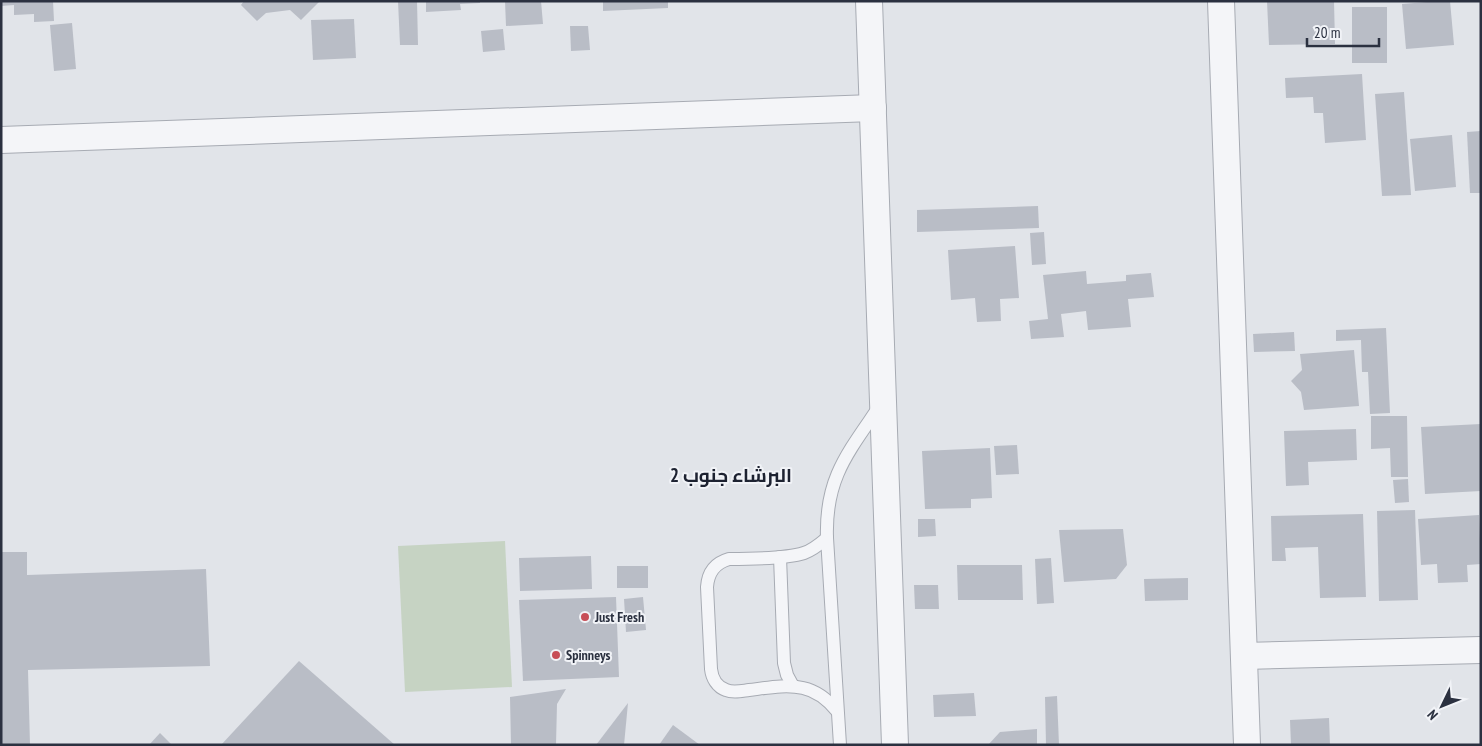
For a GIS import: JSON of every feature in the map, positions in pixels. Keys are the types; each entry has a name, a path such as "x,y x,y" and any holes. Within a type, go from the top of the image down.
{"street":[{"path":"869,1 896,745"},
{"path":"1221,1 1247,745"},
{"path":"1,140 873,108"},
{"path":"1244,656 1481,650"}],"lane":[{"path":"840,745 827,538 828,509 835,480 848,453 884,401"},
{"path":"827,538 817,547 805,553 793,556 728,559 712,569 707,581 711,669 717,685 727,691 793,686 822,696 838,711"},
{"path":"780,557 784,663 787,676 793,686"}],"green space":[{"path":"505,541 512,687 405,692 398,546"}],"building":[{"path":"1,1 53,1 54,21 34,22 34,14 14,15 14,5 1,6"},
{"path":"244,1 320,1 301,20 290,10 266,13 257,21 241,5"},
{"path":"398,1 417,1 418,45 400,45"},
{"path":"426,1 480,1 480,3 460,4 461,10 426,12"},
{"path":"505,1 541,1 543,24 506,26"},
{"path":"603,1 668,1 668,8 603,11"},
{"path":"1267,1 1334,1 1335,44 1269,45"},
{"path":"1450,1 1454,45 1406,49 1402,4"},
{"path":"1352,7 1387,7 1387,63 1352,63"},
{"path":"354,19 356,58 313,60 311,20"},
{"path":"72,23 76,69 54,71 50,25"},
{"path":"570,26 588,26 590,50 571,51"},
{"path":"503,29 505,50 483,52 481,31"},
{"path":"1362,74 1366,140 1325,143 1323,113 1314,113 1313,97 1286,98 1285,78"},
{"path":"1404,92 1411,195 1382,196 1375,94"},
{"path":"1481,131 1481,193 1470,193 1467,132"},
{"path":"1452,135 1456,187 1415,191 1410,139"},
{"path":"1038,206 1039,228 917,232 917,210"},
{"path":"1044,232 1046,264 1032,265 1030,233"},
{"path":"1015,246 1019,298 1000,299 1001,321 977,322 975,298 951,300 948,250"},
{"path":"1086,271 1087,284 1126,281 1126,275 1151,273 1154,297 1128,299 1131,327 1088,330 1086,311 1061,314 1064,337 1031,339 1029,321 1048,319 1043,275"},
{"path":"1386,328 1390,413 1370,414 1368,372 1362,372 1361,340 1336,341 1336,330"},
{"path":"1294,332 1295,351 1254,352 1253,334"},
{"path":"1354,350 1359,406 1304,410 1301,392 1291,381 1302,370 1300,354"},
{"path":"1371,416 1407,416 1408,477 1391,477 1390,448 1371,449"},
{"path":"1481,424 1481,491 1425,494 1421,427"},
{"path":"1356,429 1357,460 1308,462 1309,485 1286,486 1284,431"},
{"path":"1017,445 1019,474 996,475 994,446"},
{"path":"990,448 992,498 971,499 971,508 925,509 922,451"},
{"path":"1408,479 1409,502 1395,503 1393,480"},
{"path":"1415,510 1418,600 1379,601 1377,511"},
{"path":"1363,514 1366,597 1320,598 1318,547 1285,548 1286,561 1272,561 1271,516"},
{"path":"1479,515 1481,564 1467,565 1468,582 1438,583 1437,564 1421,565 1418,519"},
{"path":"918,519 935,519 936,536 918,537"},
{"path":"1123,529 1127,565 1116,579 1064,582 1059,530"},
{"path":"1,552 27,552 27,575 206,569 210,666 28,670 30,745 1,745"},
{"path":"591,556 592,589 520,591 519,558"},
{"path":"1051,558 1054,603 1037,604 1035,559"},
{"path":"957,565 1022,565 1023,600 958,600"},
{"path":"617,566 648,566 648,588 617,588"},
{"path":"1188,578 1188,600 1145,601 1144,579"},
{"path":"914,585 938,585 939,609 915,609"},
{"path":"616,597 619,677 523,681 519,600"},
{"path":"643,597 646,630 626,632 624,599"},
{"path":"299,661 395,745 221,745"},
{"path":"566,689 557,704 556,745 511,745 510,697"},
{"path":"974,693 976,716 934,717 933,695"},
{"path":"1057,696 1059,745 1046,745 1045,697"},
{"path":"628,703 624,745 596,745"},
{"path":"1329,718 1330,745 1291,745 1290,720"},
{"path":"673,725 700,745 659,745"},
{"path":"1037,729 1037,745 988,745 1000,732"},
{"path":"160,733 172,745 149,745"}],"place":[{"name":"Just Fresh","path":"585,617"},
{"name":"Spinneys","path":"556,655"}],"district":[{"name":"البرشاء جنوب 2","path":"731,475"}]}
